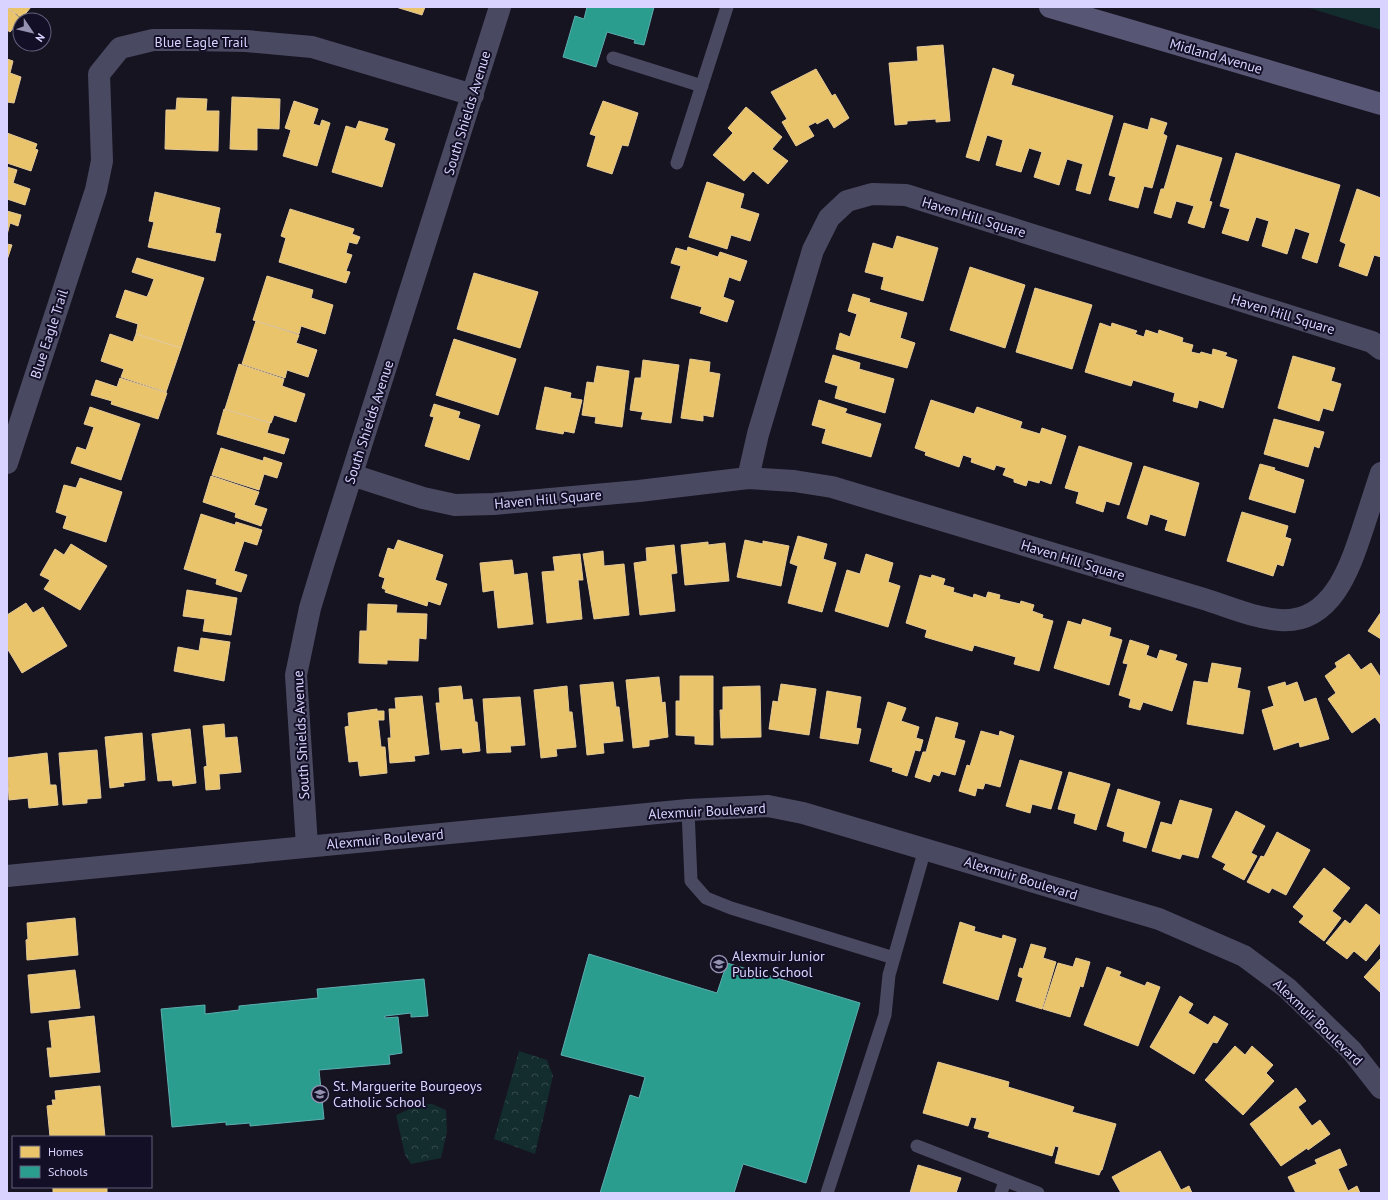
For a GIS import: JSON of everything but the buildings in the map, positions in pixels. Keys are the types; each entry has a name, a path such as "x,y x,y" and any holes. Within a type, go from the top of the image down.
{"main road":[{"name":"Midland Avenue","path":"1059,8 1381,104"}],"street":[{"name":"South Shields Avenue","path":"307,846 296,675 310,608 500,7"},
{"name":"Blue Eagle Trail","path":"7,463 96,190 102,162 100,74 120,48 153,40 246,41 312,46 473,95"},
{"name":"Haven Hill Square","path":"748,478 758,434 813,250 829,218 847,202 872,194 906,195 1372,342 1381,349"},
{"name":"Haven Hill Square","path":"352,475 423,498 455,504 502,504 639,491 748,478 794,480 832,487 1204,599 1256,617 1282,620 1304,618 1329,601 1341,584 1350,566 1381,473"},
{"name":"Alexmuir Boulevard","path":"7,876 688,810 768,806 803,813 1159,919 1244,956 1287,988 1352,1052 1381,1086"}],"lane":[{"path":"677,163 728,7"},
{"path":"613,58 702,86"},
{"path":"688,810 692,881 706,898 732,908 894,958"},
{"path":"827,1193 885,1015 889,976 925,849"},
{"path":"917,1146 1003,1187 1038,1193"}],"green space":[{"path":"1306,7 1381,7 1381,30"},
{"path":"519,1051 547,1060 553,1076 535,1154 494,1139"},
{"path":"421,1104 432,1104 446,1110 447,1132 441,1158 411,1164 405,1155 396,1115"}],"place":[{"name":"Alexmuir Junior Public School","path":"719,964"},
{"name":"St. Marguerite Bourgeoys Catholic School","path":"320,1094"}]}
